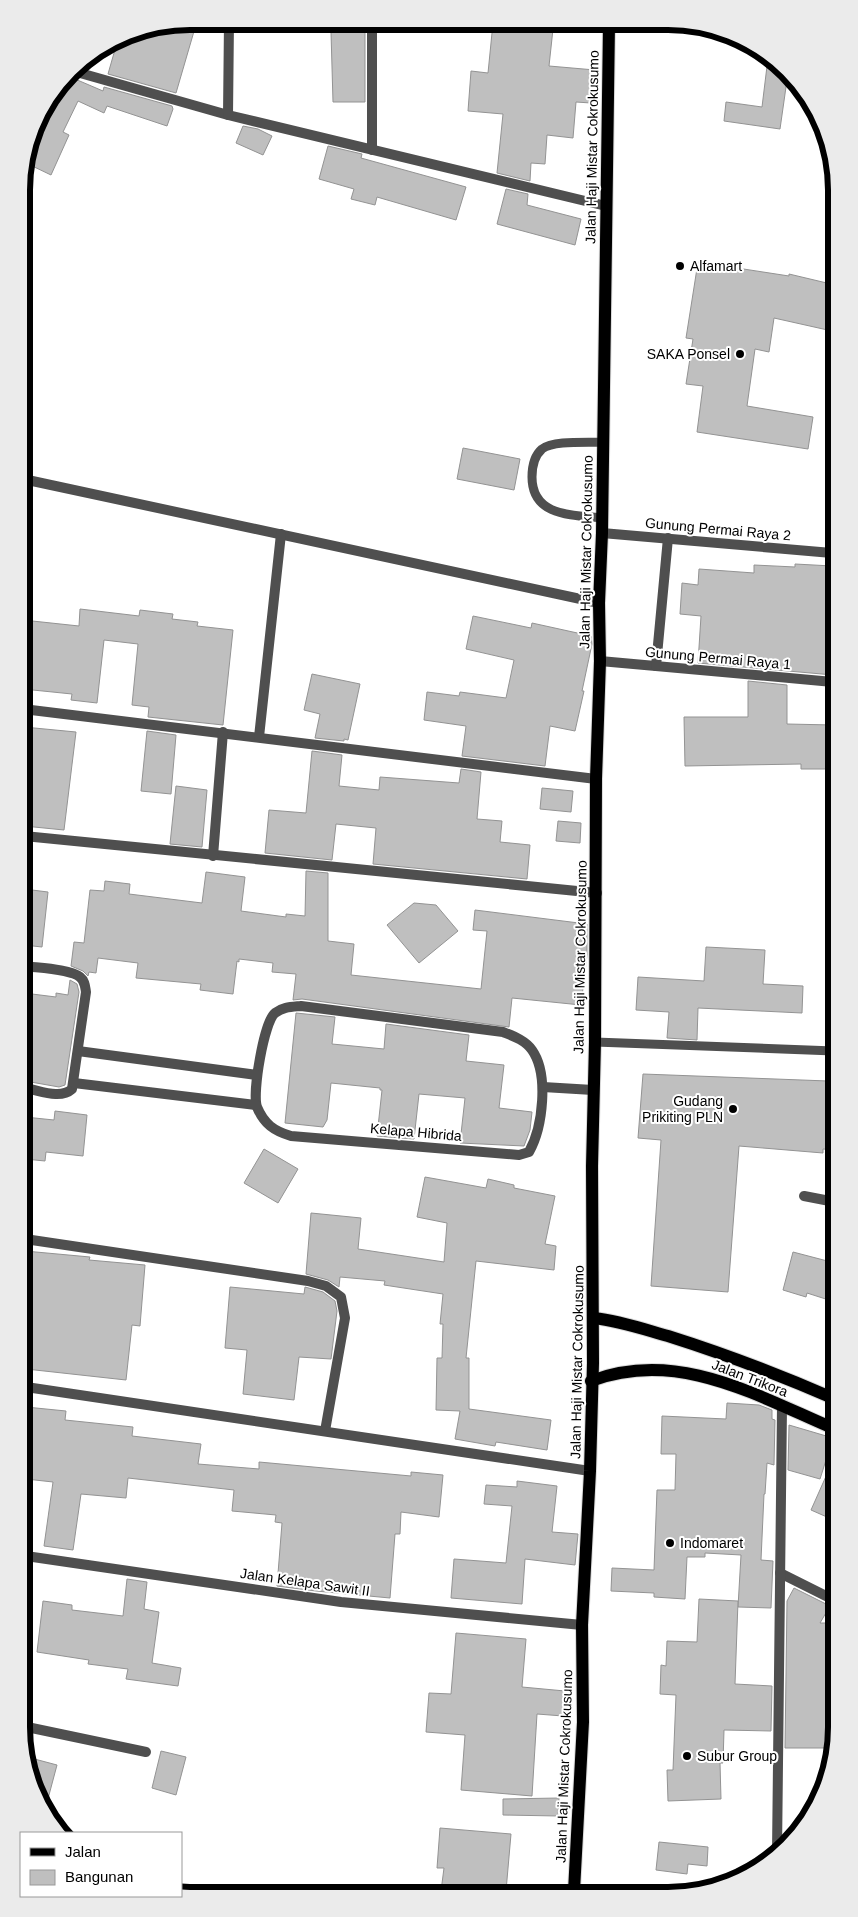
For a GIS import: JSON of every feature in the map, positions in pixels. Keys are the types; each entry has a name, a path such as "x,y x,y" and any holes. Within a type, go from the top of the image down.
{"main road":[{"name":"Jalan Haji Mistar Cokrokusumo","path":"574,1887 583,1722 582,1625 590,1471 594,1318 593,1090 597,893 596,779 600,661 598,602 602,533 609,30"},
{"name":"Jalan Trikora","path":"594,1318 627,1324 694,1344 789,1379 828,1396"},
{"name":"Jalan Trikora","path":"592,1381 610,1374 644,1369 672,1370 707,1376 828,1426"}],"street":[{"path":"228,115 229,30"},
{"path":"372,30 372,150"},
{"path":"81,73 228,115 606,206"},
{"path":"30,480 598,602"},
{"name":"Gunung Permai Raya 2","path":"602,533 828,553"},
{"path":"258,737 281,534"},
{"path":"656,666 668,538"},
{"name":"Gunung Permai Raya 1","path":"600,661 828,682"},
{"path":"30,710 596,779"},
{"path":"213,856 224,732"},
{"path":"30,837 597,893"},
{"path":"30,967 66,972 79,976 85,982 86,992 72,1089 60,1095 30,1089"},
{"path":"74,1083 256,1105 257,1075 266,1032 273,1014 285,1008 301,1006 503,1032 521,1040 532,1049 540,1066 543,1087 593,1090"},
{"path":"78,1051 257,1075"},
{"name":"Kelapa Hibrida","path":"256,1105 268,1126 278,1132 291,1136 518,1155 529,1152 534,1143 543,1087"},
{"path":"804,1196 828,1201"},
{"path":"30,1240 308,1281 326,1286 341,1297 345,1318 326,1431"},
{"path":"30,1388 590,1471"},
{"path":"777,1844 782,1406"},
{"name":"Jalan Kelapa Sawit II","path":"30,1557 341,1602 582,1625"},
{"path":"780,1573 828,1598"},
{"path":"30,1728 146,1752"}],"lane":[{"path":"602,518 558,513 546,508 535,496 532,483 532,467 536,456 542,449 552,445 603,442"},
{"path":"595,1042 828,1051"}],"building":[{"path":"194,30 176,93 108,74 115,48 148,35 169,31"},
{"path":"492,30 553,30 549,66 595,70 591,103 576,102 573,138 547,135 545,164 531,163 530,181 497,173 503,114 468,111 471,71 488,73"},
{"path":"331,32 365,32 365,102 333,102"},
{"path":"767,65 787,83 780,129 724,121 726,102 762,107"},
{"path":"75,79 103,91 104,87 172,106 173,109 167,126 107,106 104,113 78,101 63,132 69,135 51,175 32,166 35,148 51,110 63,92"},
{"path":"243,126 258,129 272,136 263,155 236,143"},
{"path":"328,146 362,154 361,158 466,187 456,220 377,197 375,205 351,199 354,189 319,179"},
{"path":"506,189 528,194 527,205 581,219 575,245 497,224"},
{"path":"698,262 789,276 789,274 828,283 828,330 774,318 769,352 755,349 747,406 813,417 808,449 697,432 703,386 686,384 693,339 686,338"},
{"path":"463,448 520,459 514,490 457,479"},
{"path":"795,564 828,566 828,675 698,663 701,616 680,614 682,583 698,585 699,569 754,573 754,565 795,567"},
{"path":"80,609 139,616 140,610 173,614 172,619 198,622 197,626 233,630 223,725 148,717 149,707 132,705 138,644 104,640 97,703 71,700 72,694 30,690 30,621 79,626"},
{"path":"473,616 531,628 532,623 591,636 592,644 575,731 550,726 545,766 462,756 466,726 424,720 427,692 459,696 460,692 506,698 514,660 466,649"},
{"path":"312,674 360,684 348,740 315,738 320,714 304,710"},
{"path":"748,681 787,685 787,724 828,725 828,769 801,769 801,764 685,766 684,717 748,717"},
{"path":"30,728 76,732 64,830 30,827"},
{"path":"147,731 176,735 171,794 141,791"},
{"path":"312,751 342,755 339,786 379,790 380,777 459,783 461,769 481,772 477,819 502,821 500,842 530,845 527,879 373,864 376,828 336,824 332,860 265,853 269,810 306,813"},
{"path":"176,786 207,790 202,847 170,844"},
{"path":"542,788 573,791 571,812 540,809"},
{"path":"558,821 581,823 580,843 556,841"},
{"path":"306,871 328,873 328,941 354,944 351,975 481,989 487,931 473,930 475,910 587,924 587,955 581,1005 512,998 509,1027 302,999 293,1000 296,974 272,972 273,963 239,959 239,962 237,961 233,994 200,990 201,984 136,978 138,963 98,958 96,973 89,972 88,976 83,971 71,966 74,942 84,943 90,890 104,891 105,881 130,884 129,894 202,903 206,872 245,877 241,911 286,917 286,914 305,916"},
{"path":"30,890 48,892 42,947 30,946"},
{"path":"414,903 436,905 458,931 419,963 387,925"},
{"path":"706,947 765,950 763,984 803,986 802,1013 698,1008 697,1040 667,1038 669,1012 636,1010 638,977 704,981"},
{"path":"70,980 77,984 79,992 65,1085 59,1087 30,1082 30,994 56,997 56,993 68,995"},
{"path":"296,1013 335,1017 332,1044 384,1049 386,1024 469,1035 466,1061 504,1065 499,1108 532,1112 530,1130 524,1146 460,1143 465,1098 419,1094 414,1139 377,1136 382,1090 380,1088 331,1083 327,1120 323,1127 285,1123"},
{"path":"643,1074 828,1081 828,1149 823,1149 823,1153 739,1146 728,1292 651,1286 661,1140 638,1138"},
{"path":"55,1111 87,1115 83,1156 46,1152 45,1161 30,1160 30,1118 54,1120"},
{"path":"264,1149 298,1169 278,1203 244,1183"},
{"path":"425,1177 486,1188 488,1179 514,1185 514,1188 555,1196 545,1244 556,1246 554,1270 476,1261 466,1358 469,1358 469,1409 551,1420 547,1450 496,1442 495,1446 455,1439 460,1411 436,1410 437,1358 442,1358 443,1324 440,1324 443,1294 384,1285 385,1281 340,1277 339,1287 328,1280 306,1274 311,1213 361,1218 358,1249 444,1262 447,1223 417,1217"},
{"path":"30,1251 90,1257 89,1260 145,1265 140,1326 132,1325 126,1380 30,1369"},
{"path":"793,1252 828,1261 828,1300 807,1293 806,1297 783,1290"},
{"path":"230,1287 304,1294 305,1287 323,1292 335,1301 337,1311 331,1359 299,1357 294,1400 243,1394 247,1350 225,1348"},
{"path":"727,1403 759,1405 772,1410 772,1419 775,1420 774,1465 767,1463 761,1560 773,1561 771,1608 738,1607 741,1555 705,1553 705,1557 687,1557 685,1599 654,1597 654,1593 611,1591 612,1568 654,1570 657,1490 675,1490 676,1454 661,1454 662,1416 726,1419"},
{"path":"30,1407 66,1411 65,1420 133,1427 132,1436 201,1444 198,1464 259,1469 259,1462 411,1476 411,1472 443,1475 439,1517 401,1512 400,1534 395,1534 390,1598 277,1586 282,1523 275,1522 276,1515 232,1511 234,1490 128,1478 126,1498 81,1494 73,1550 44,1546 53,1482 30,1479"},
{"path":"789,1425 828,1437 828,1454 820,1479 788,1470"},
{"path":"828,1472 828,1517 811,1510"},
{"path":"517,1481 557,1486 552,1532 578,1534 575,1565 525,1559 522,1604 451,1598 454,1559 506,1563 512,1506 484,1504 486,1485 517,1487"},
{"path":"127,1579 147,1582 144,1609 159,1612 152,1663 181,1668 178,1686 126,1679 128,1669 88,1664 89,1660 37,1652 43,1601 72,1605 72,1610 123,1616"},
{"path":"794,1588 828,1605 828,1609 820,1623 828,1623 827,1748 785,1748 787,1601"},
{"path":"699,1599 738,1601 735,1684 772,1686 771,1731 724,1730 723,1763 720,1763 721,1799 668,1801 667,1770 673,1770 676,1695 660,1694 661,1665 666,1666 667,1641 697,1642"},
{"path":"456,1633 526,1639 522,1687 565,1691 563,1716 537,1714 532,1796 461,1790 465,1735 426,1732 429,1693 451,1694"},
{"path":"161,1751 186,1757 176,1795 152,1788"},
{"path":"33,1759 57,1765 48,1800 35,1769"},
{"path":"559,1798 558,1816 503,1815 503,1799"},
{"path":"440,1828 511,1834 506,1887 442,1887 444,1868 437,1868"},
{"path":"659,1842 708,1847 707,1866 688,1864 687,1874 656,1870"}],"place":[{"name":"Alfamart","path":"680,266"},
{"name":"SAKA Ponsel","path":"740,354"},
{"name":"Gudang Prikiting PLN","path":"733,1109"},
{"name":"Indomaret","path":"670,1543"},
{"name":"Subur Group","path":"687,1756"}]}
